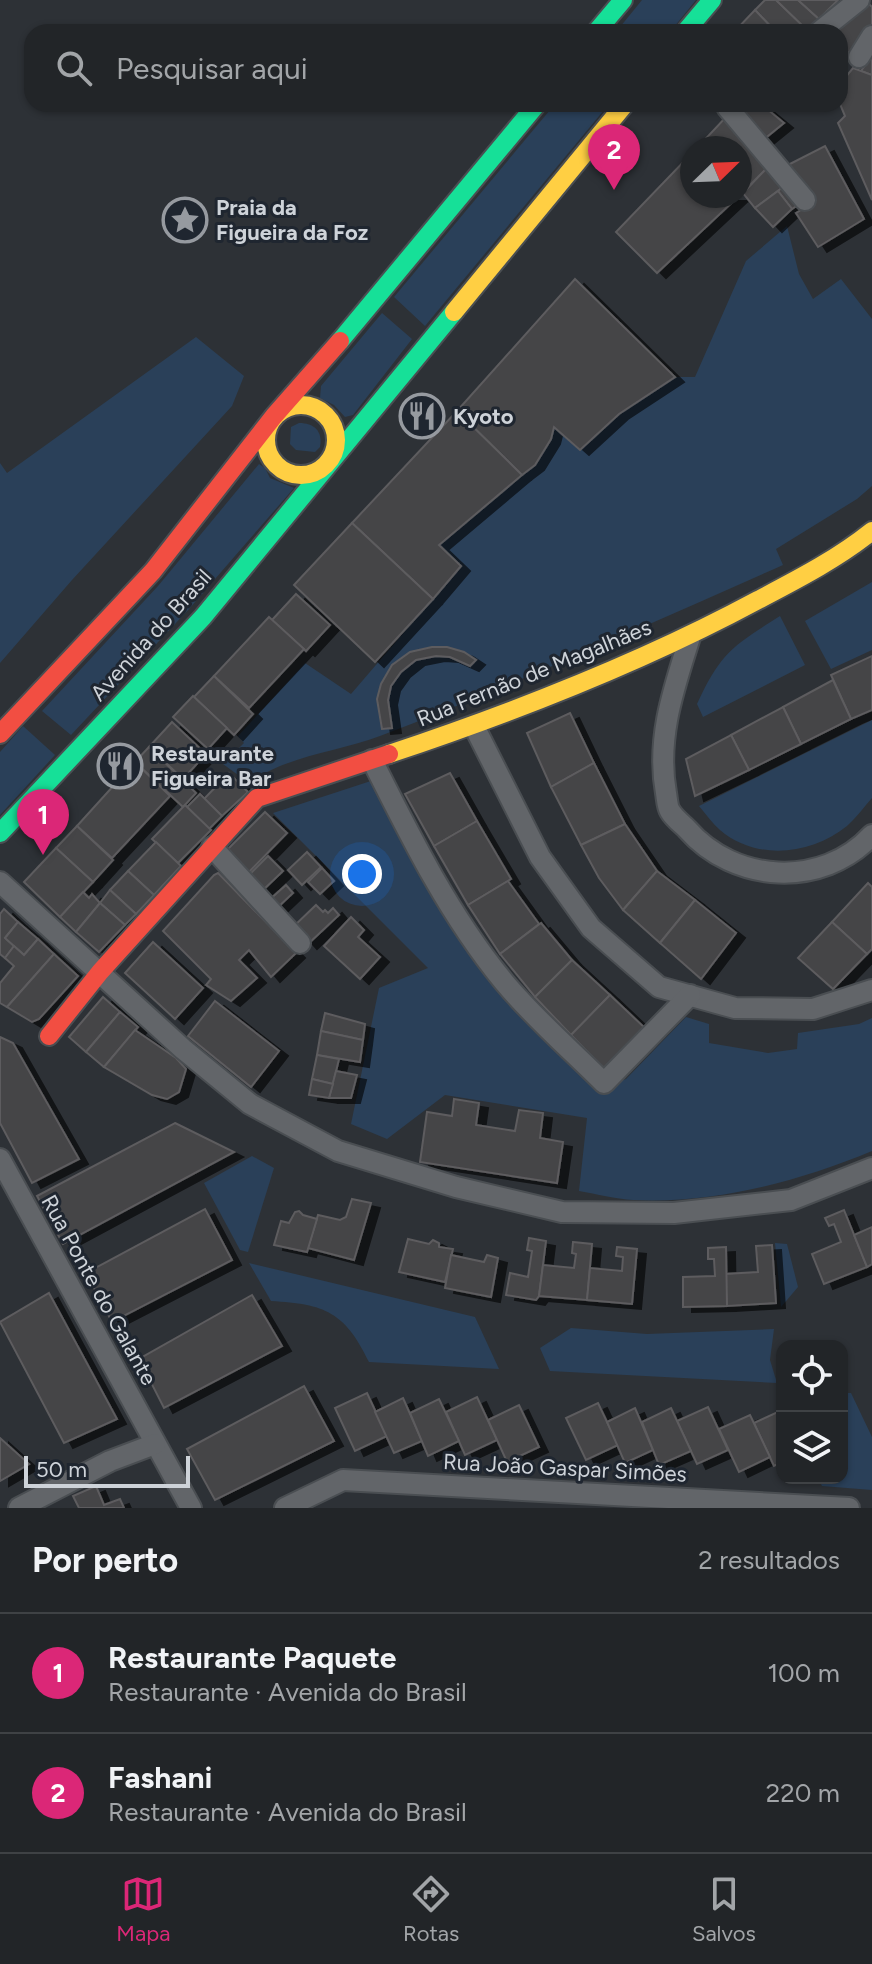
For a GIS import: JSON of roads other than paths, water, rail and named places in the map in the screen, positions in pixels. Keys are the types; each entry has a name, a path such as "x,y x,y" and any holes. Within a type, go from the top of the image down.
{"main road":[{"path":"603,24 623,0"},
{"path":"692,24 712,0"},
{"name":"Avenida do Brasil","path":"0,734 153,571 274,416 378,298 530,112"},
{"name":"Avenida do Brasil","path":"0,833 203,617 618,112"},
{"path":"300,405 322,412 331,421 335,432 336,444 329,463 312,474 292,474 282,470 269,455 266,445 268,428 274,416 289,407 300,405"},
{"name":"Rua Fernão de Magalhães","path":"49,1036 100,972 257,798 474,726 690,637 841,556 872,531"}],"street":[{"path":"829,24 859,0"},
{"path":"859,57 872,36"},
{"path":"733,112 805,200"},
{"path":"690,637 667,711 661,768 670,810 701,845 744,868 784,874 827,866 872,835"},
{"path":"474,726 540,857 591,928 659,987 735,1008 813,1009 872,990"},
{"path":"372,760 436,885 465,931 505,984 604,1083 690,995"},
{"path":"212,847 300,943"},
{"path":"0,882 183,1049 250,1104 338,1151 456,1187 562,1212 674,1213 791,1200 872,1168"},
{"name":"Rua Ponte do Galante","path":"0,1159 191,1508"},
{"path":"19,1508 110,1461 155,1444"},
{"name":"Rua João Gaspar Simões","path":"285,1508 343,1480 849,1508"}],"place":[{"name":"Fashani","path":"614,190"},
{"name":"Praia da Figueira da Foz","path":"185,220"},
{"name":"Kyoto","path":"422,416"},
{"name":"Restaurante Figueira Bar","path":"120,766"},
{"name":"Restaurante Paquete","path":"43,855"}]}
